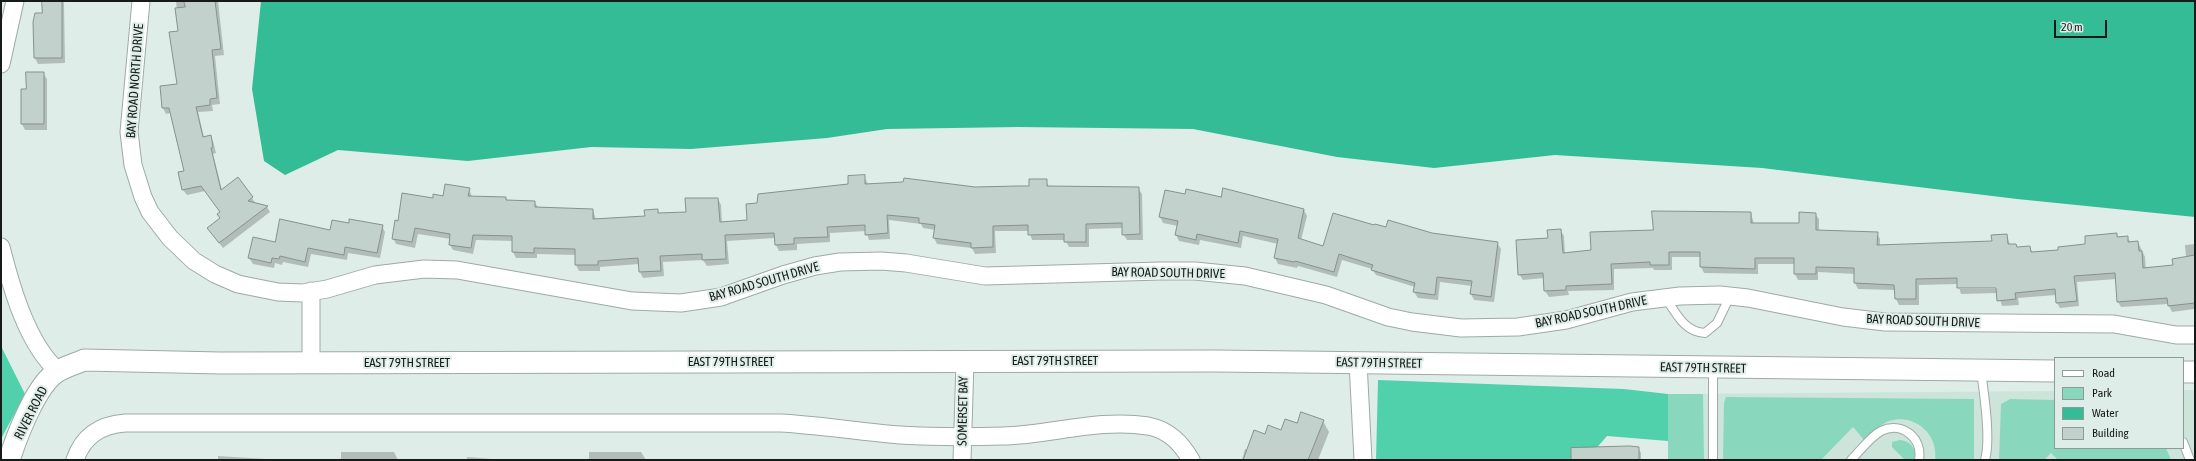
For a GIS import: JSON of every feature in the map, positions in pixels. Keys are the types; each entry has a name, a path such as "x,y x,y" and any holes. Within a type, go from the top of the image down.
{"street":[{"path":"1,64 15,1"},
{"name":"BAY ROAD NORTH DRIVE","path":"141,1 130,116 130,150 135,173 143,197 159,225 177,245"},
{"name":"BAY ROAD SOUTH DRIVE","path":"177,245 208,270 242,286 278,292 311,292 375,275 428,269 462,271 632,301 681,303 721,297 799,270 856,261 906,263 985,276 1161,271 1195,271 1245,276 1326,295 1388,317 1412,322 1461,328 1518,327 1566,320 1632,302 1665,297 1696,295 1748,298 1843,317 1885,322 2114,324 2176,335 2195,335"},
{"path":"1,247 14,294 24,319 35,340 58,371"},
{"path":"311,292 311,363"},
{"name":"EAST 79TH STREET","path":"58,371 72,363 84,360 311,363 965,361 1358,362 1713,368 2054,371"},
{"name":"SOMERSET BAY","path":"962,460 965,361"},
{"path":"1358,362 1363,460"},
{"name":"RIVER ROAD","path":"9,460 20,430 34,401 45,384 58,371"},
{"path":"2184,372 2195,372"},
{"path":"75,460 82,442 95,432 107,425 126,423 780,423 820,425 900,435 1005,436 1127,424 1149,426 1166,432 1181,444 1191,460"}],"lane":[{"path":"1665,297 1689,329 1697,333 1705,333 1717,323 1730,296"},
{"path":"1713,368 1713,460"},
{"path":"1981,370 1984,392 1985,460"},
{"path":"1851,460 1881,431 1893,429 1905,430 1915,438 1920,453 1919,460"},
{"path":"2184,445 2190,460"}],"shaded area":[{"path":"1,346 25,394 1,439"},
{"path":"1378,380 1624,389 1668,394 1668,441 1607,436 1586,460 1376,460"},
{"path":"2184,390 2195,390 2195,460 1668,460 1668,394 2054,391 2054,449 2184,449"}],"green space":[{"path":"1668,394 1703,394 1704,460 1668,460"},
{"path":"1726,397 1974,399 1974,460 1935,460 1933,442 1929,434 1916,423 1898,419 1886,422 1864,440 1853,427 1821,460 1723,460 1724,403"},
{"path":"2010,399 2054,400 2054,449 2166,449 2171,460 2058,460 2051,453 2044,460 1999,460 2001,404"},
{"path":"1900,440 1907,442 1912,446 1915,452 1914,460 1905,460 1892,447 1892,442"}],"water":[{"path":"261,1 2195,1 2195,217 2017,199 1762,168 1555,155 1434,168 1337,157 1193,129 1018,127 887,129 827,138 691,149 591,147 468,161 338,150 285,175 264,161 252,89"}],"building":[{"path":"42,1 62,1 62,58 34,58 33,22 35,13 42,13"},
{"path":"184,1 215,1 221,49 212,50 217,98 210,99 210,105 196,107 203,137 211,135 213,147 211,148 221,190 238,177 253,197 248,201 268,206 219,243 207,228 220,218 217,214 220,212 201,186 182,190 178,172 184,171 169,108 162,108 160,86 177,84 169,32 178,31 175,8 185,7"},
{"path":"26,72 44,72 44,124 21,124 21,89 26,89"},
{"path":"865,175 865,184 903,182 904,178 975,187 1029,186 1029,179 1047,179 1047,186 1139,187 1140,234 1122,235 1122,223 1086,224 1086,242 1064,242 1064,234 1028,235 1028,225 993,226 993,247 971,248 971,243 933,238 935,225 919,223 919,218 887,215 888,233 865,235 865,225 827,227 828,237 794,238 794,244 775,245 774,233 725,235 726,259 702,260 702,254 660,256 661,271 639,272 638,258 598,261 598,265 575,265 575,249 534,248 534,253 512,252 512,236 473,235 471,248 449,245 450,234 415,228 412,242 392,239 395,220 398,221 402,193 433,198 433,194 443,196 445,184 470,188 468,196 506,197 506,200 535,201 535,207 593,209 593,219 645,216 644,210 658,209 658,213 686,212 685,198 718,198 720,222 747,220 746,204 757,203 758,194 848,184 848,176"},
{"path":"1223,188 1304,209 1298,238 1323,246 1333,213 1374,225 1386,227 1388,220 1432,233 1498,242 1491,297 1470,294 1472,281 1437,277 1435,295 1413,292 1415,283 1371,270 1373,265 1339,254 1334,272 1295,261 1274,258 1278,239 1240,231 1238,243 1197,234 1196,240 1175,235 1178,221 1159,217 1165,190 1185,194 1186,189 1221,197"},
{"path":"1652,211 1751,212 1751,223 1799,223 1799,212 1816,213 1816,230 1878,232 1877,245 1992,241 1991,235 2007,234 2008,244 2016,244 2017,247 2030,246 2031,252 2058,250 2058,247 2085,244 2085,236 2117,233 2117,237 2128,236 2128,242 2138,241 2139,251 2142,251 2143,268 2173,265 2172,259 2195,255 2195,303 2168,306 2167,298 2117,302 2115,273 2074,276 2077,301 2056,303 2055,289 2015,293 2016,299 1997,301 1996,288 1957,288 1957,278 1916,279 1916,299 1895,299 1894,285 1854,283 1854,268 1816,267 1816,274 1794,274 1794,258 1755,258 1755,269 1700,267 1700,252 1669,252 1669,265 1650,265 1650,262 1611,264 1612,284 1566,286 1566,290 1544,291 1543,273 1518,275 1516,240 1548,238 1547,230 1561,229 1563,253 1591,250 1590,232 1653,230"},
{"path":"280,219 330,230 332,220 349,223 349,219 383,225 377,253 345,247 344,255 308,248 305,262 280,256 279,259 272,258 271,263 248,258 253,237 275,242"},
{"path":"1301,412 1324,420 1308,460 1243,460 1254,430 1265,434 1268,425 1281,430 1285,419 1297,423"},
{"path":"1639,447 1639,460 1571,460 1571,448"}]}
